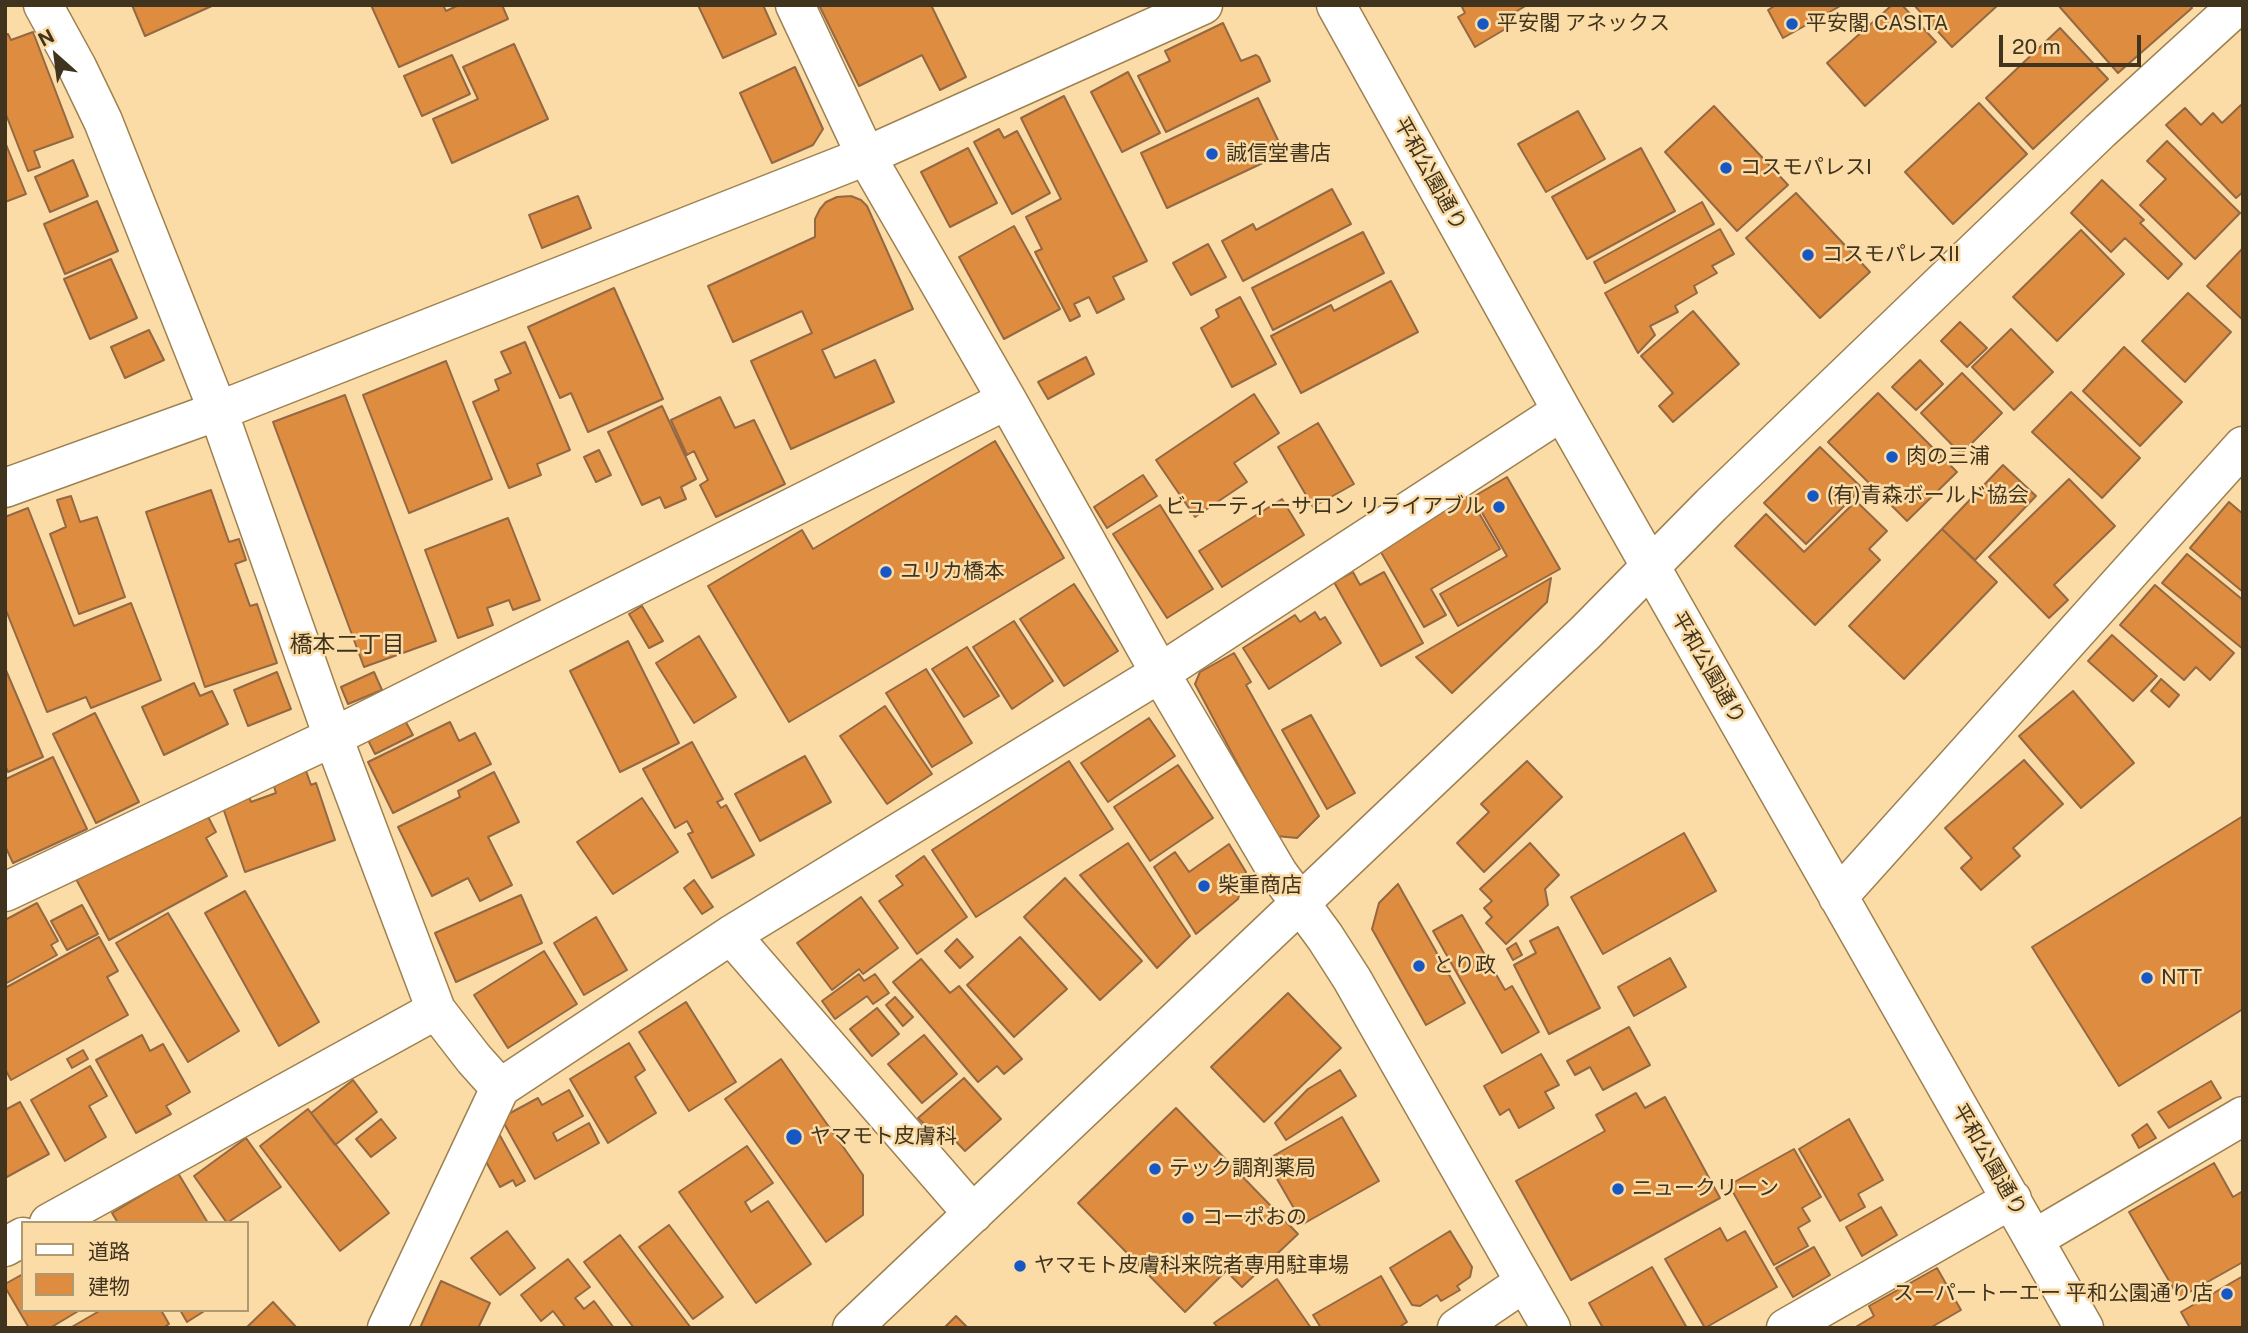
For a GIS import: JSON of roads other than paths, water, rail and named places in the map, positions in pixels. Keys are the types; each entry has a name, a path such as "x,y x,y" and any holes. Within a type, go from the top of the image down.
{"street":[{"path":"43,5 103,121 218,411 332,737 436,1010 500,1088"},
{"path":"795,5 866,156 1160,673 1278,873 1352,979 1551,1328"},
{"path":"5,488 218,411 866,156 1203,5"},
{"name":"平和公園通り","path":"1336,5 1562,411 2084,1328"},
{"path":"852,1328 1651,568 1711,505 2090,141 2238,5"},
{"path":"5,892 332,737 1007,400"},
{"path":"387,1328 500,1088 731,935 1160,673 1562,411"},
{"path":"1838,897 2243,446"},
{"path":"731,935 973,1214"},
{"path":"54,1221 436,1010"},
{"path":"2034,1239 2243,1116"},
{"path":"1786,1328 2012,1199"},
{"path":"5,1247 21,1238"},
{"path":"1457,1328 1525,1282"}],"place":[{"name":"平安閣 アネックス","path":"1483,24"},
{"name":"平安閣 CASITA","path":"1792,24"},
{"name":"誠信堂書店","path":"1212,154"},
{"name":"コスモパレスI","path":"1726,168"},
{"name":"コスモパレスII","path":"1808,255"},
{"name":"肉の三浦","path":"1892,457"},
{"name":"(有)青森ボールド協会","path":"1813,496"},
{"name":"ビューティーサロン リライアブル","path":"1499,507"},
{"name":"ユリカ橋本","path":"886,572"},
{"name":"柴重商店","path":"1204,886"},
{"name":"とり政","path":"1419,966"},
{"name":"NTT","path":"2147,978"},
{"name":"ヤマモト皮膚科","path":"794,1137"},
{"name":"テック調剤薬局","path":"1155,1169"},
{"name":"ニュークリーン","path":"1618,1189"},
{"name":"コーポおの","path":"1188,1218"},
{"name":"ヤマモト皮膚科来院者専用駐車場","path":"1020,1266"},
{"name":"スーパートーエー 平和公園通り店","path":"2227,1294"}],"district":[{"name":"橋本二丁目","path":"347,645"}]}
